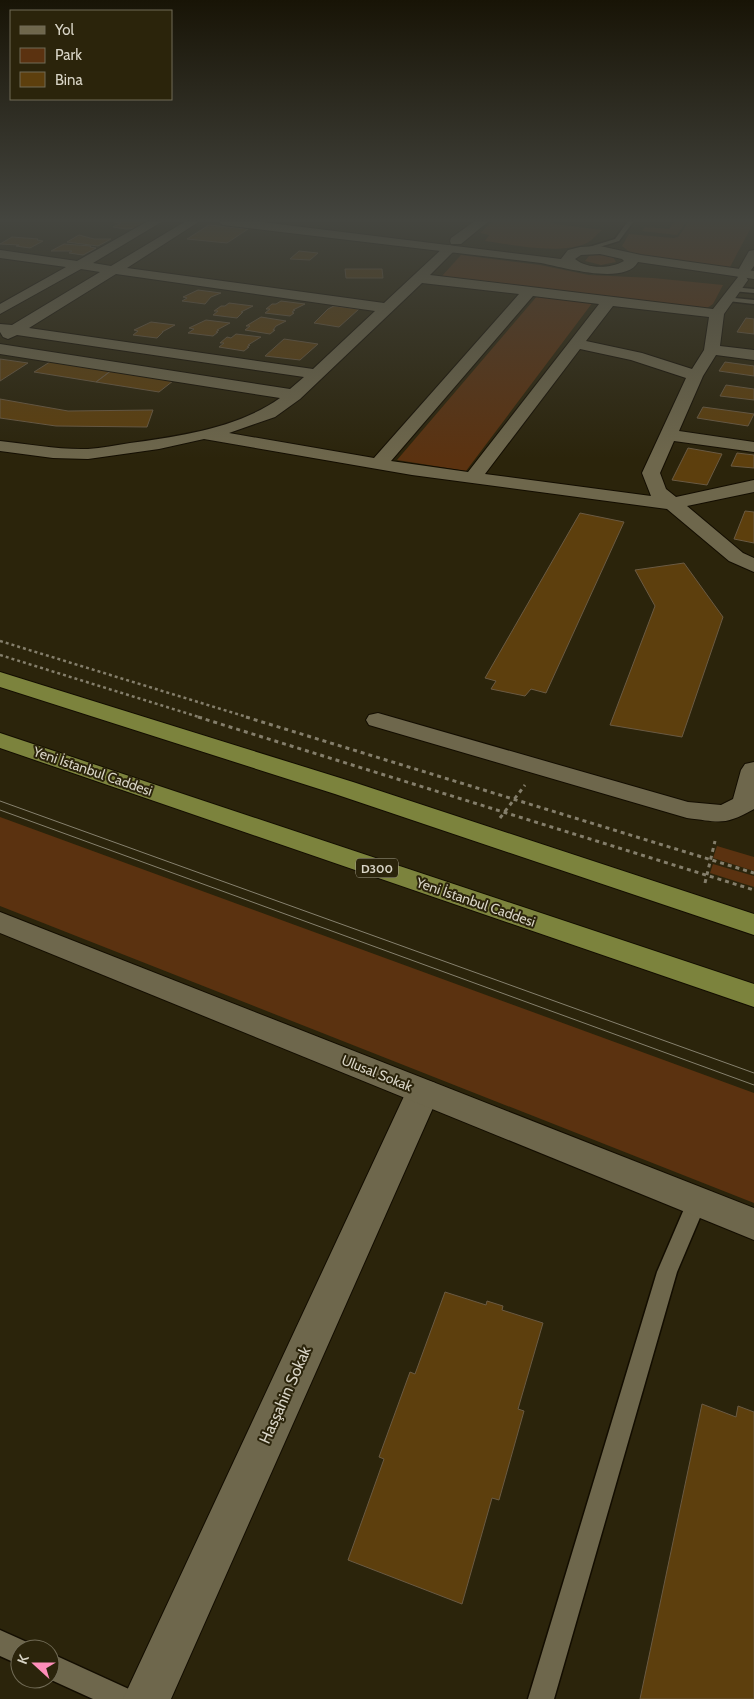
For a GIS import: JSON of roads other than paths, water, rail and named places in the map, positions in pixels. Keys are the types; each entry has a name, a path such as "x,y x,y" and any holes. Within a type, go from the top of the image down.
{"highway":[{"path":"0,679 344,788 754,925"},
{"name":"Yeni İstanbul Caddesi","path":"0,740 754,996"}],"street":[{"path":"0,310 17,300"},
{"path":"0,338 7,329 58,300"},
{"path":"332,300 386,308"},
{"path":"0,446 54,453 88,454 159,444 222,430 269,412 294,395 394,300"},
{"path":"378,464 522,300"},
{"path":"472,477 609,300"},
{"path":"611,300 717,314"},
{"path":"729,300 717,314 712,350 695,376 651,473 656,491 736,557 754,566"},
{"path":"7,329 218,358 317,374"},
{"path":"576,344 620,351 671,366 695,376"},
{"path":"0,349 294,395"},
{"path":"712,350 754,355"},
{"path":"203,434 378,464 672,504 754,486"},
{"path":"669,435 754,447"},
{"path":"378,720 686,810 725,814 745,803 754,770"},
{"name":"Ulusal Sokak","path":"0,922 754,1224"},
{"name":"Hasşahin Sokak","path":"147,1699 423,1092"}],"lane":[{"path":"541,1699 667,1272 697,1201"},
{"path":"60,1671 122,1699"}],"tram line":[{"path":"0,801 754,1073"},
{"path":"0,810 754,1085"}]}
